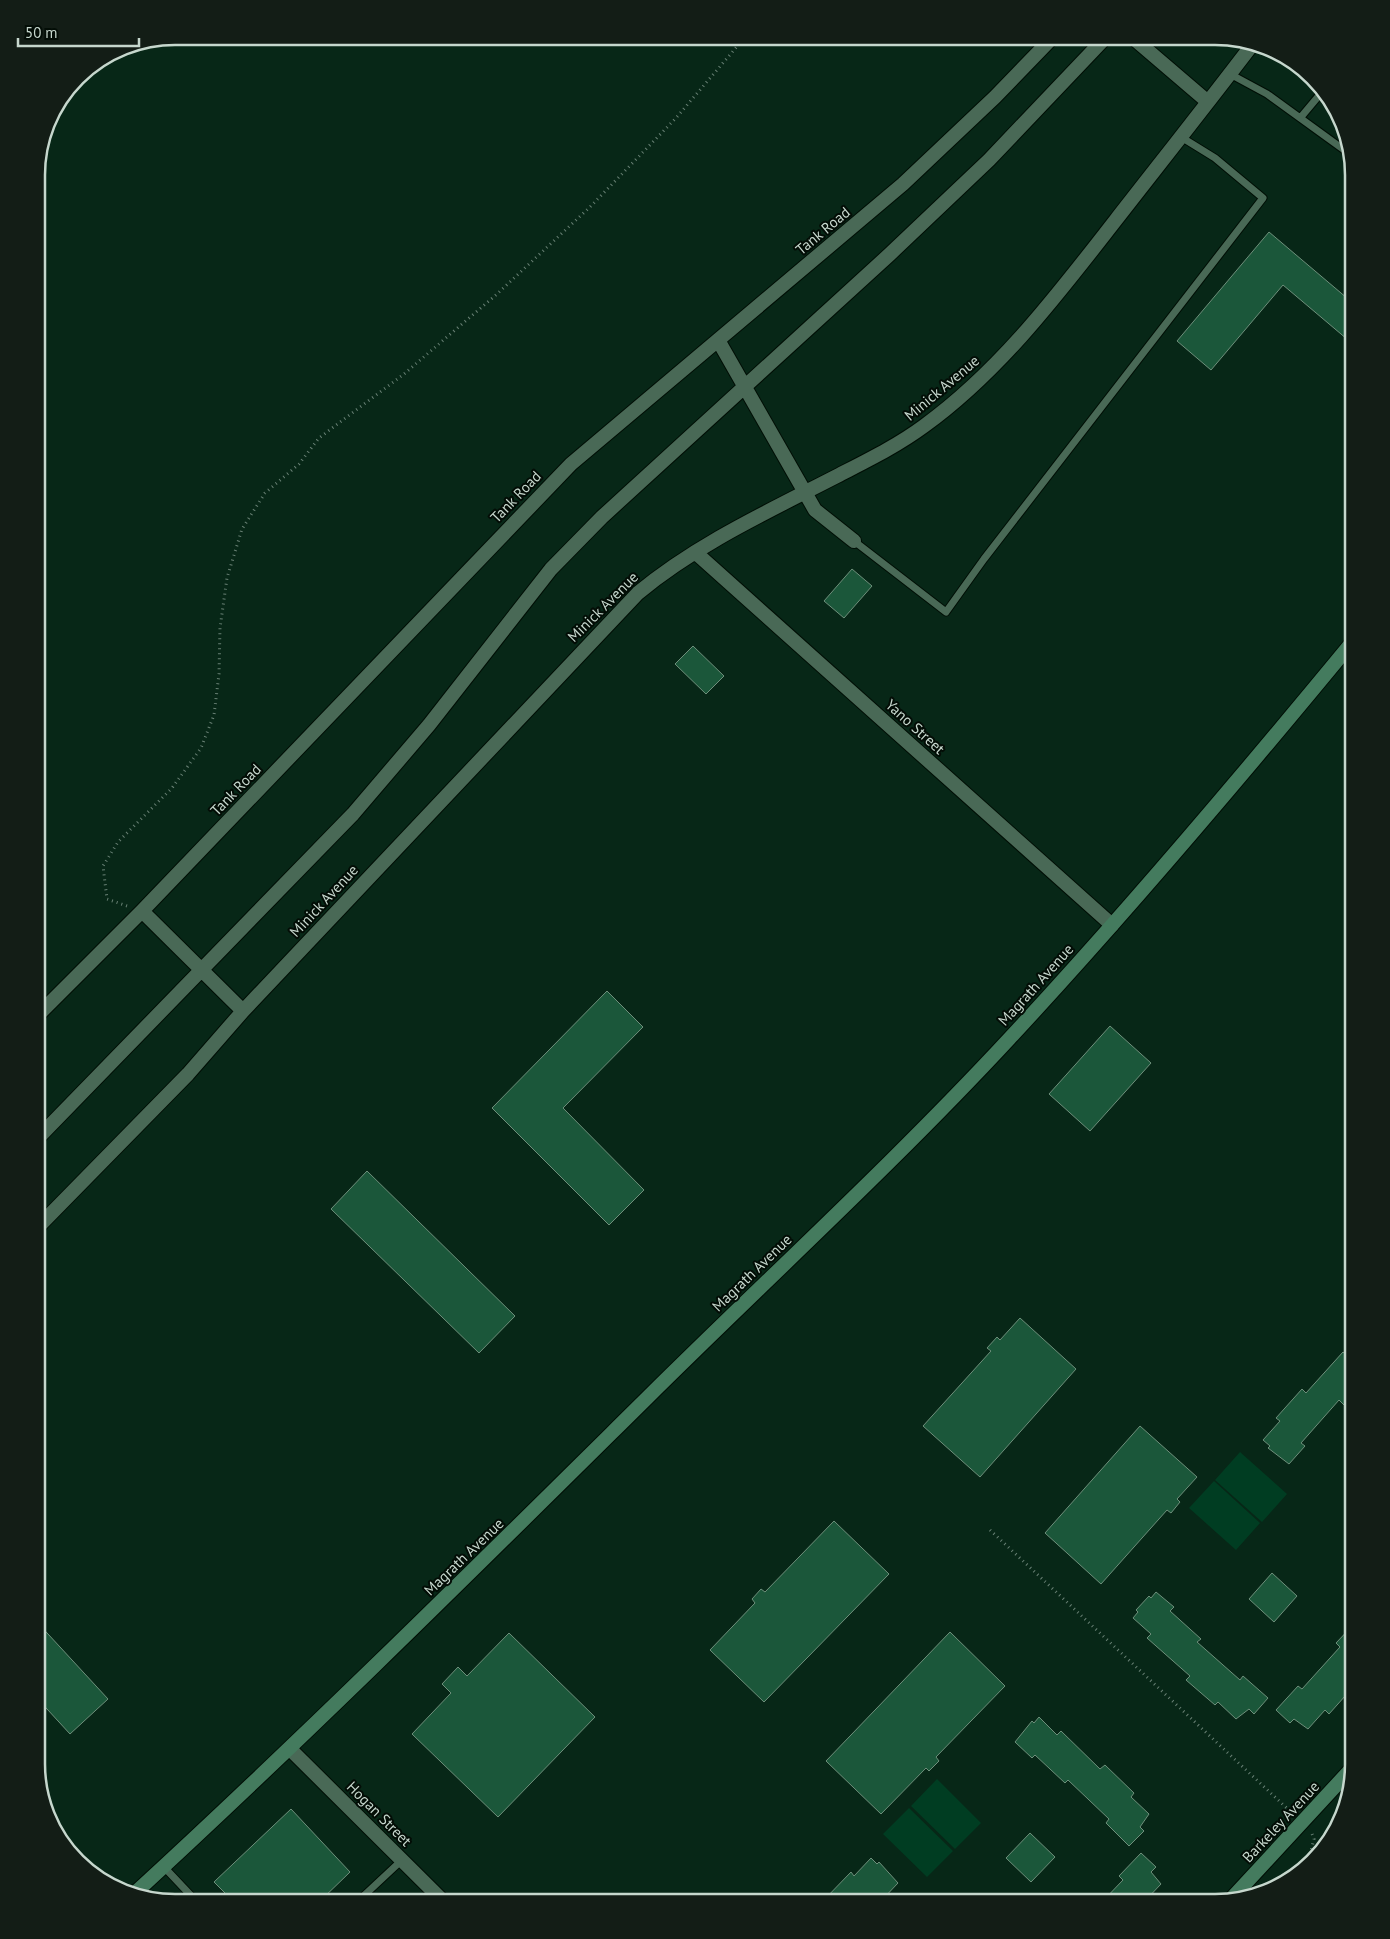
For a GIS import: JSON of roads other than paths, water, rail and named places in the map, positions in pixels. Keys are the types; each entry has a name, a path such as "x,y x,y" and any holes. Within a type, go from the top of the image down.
{"main road":[{"name":"Magrath Avenue","path":"139,1889 290,1750 893,1158 1006,1042 1112,925 1247,770 1345,651"},
{"name":"Barkeley Avenue","path":"1238,1892 1344,1777"}],"street":[{"name":"Tank Road","path":"45,1008 142,911 571,464 903,184 996,97 1045,45"},
{"path":"45,1131 353,814 429,725 551,569 602,517 989,160 1098,45"},
{"path":"1142,45 1208,102"},
{"name":"Minick Avenue","path":"45,1220 188,1074 243,1012 623,607 652,582 743,525 907,438 971,387 1018,339 1079,267 1249,49"},
{"path":"718,340 815,510 854,541"},
{"name":"Yano Street","path":"696,553 1112,925"},
{"path":"142,911 243,1012"},
{"name":"Hogan Street","path":"290,1750 437,1894"}],"lane":[{"path":"1230,74 1267,94 1342,148"},
{"path":"1301,117 1318,96"},
{"path":"854,541 946,612 984,559 1263,198 1215,158 1181,137"},
{"path":"365,1894 402,1860"},
{"path":"164,1866 190,1894"}]}
